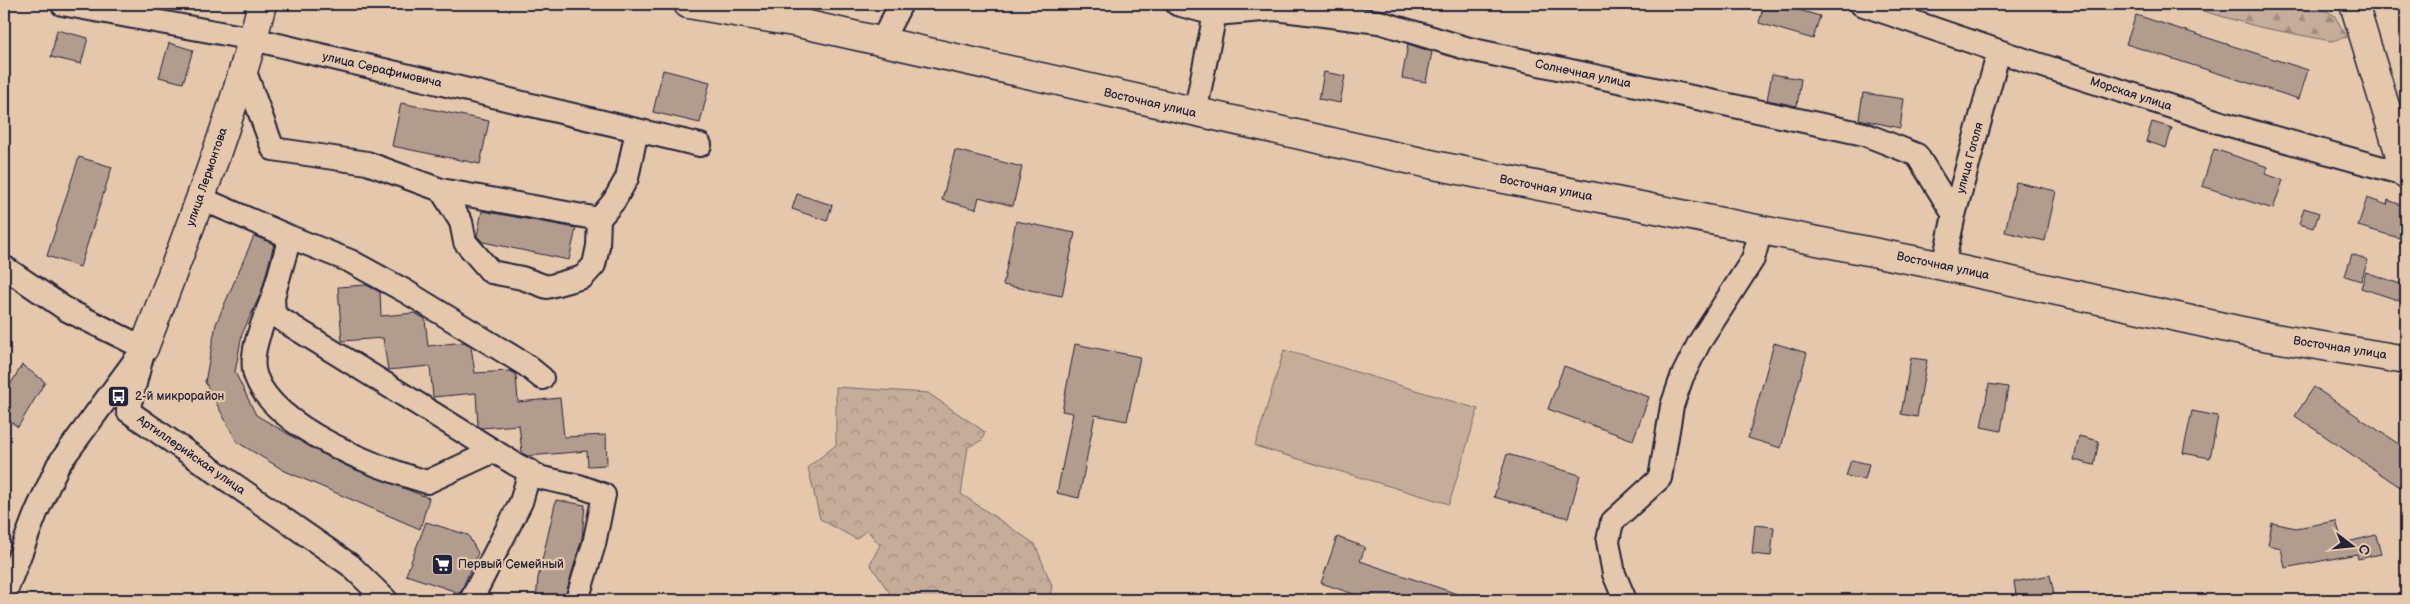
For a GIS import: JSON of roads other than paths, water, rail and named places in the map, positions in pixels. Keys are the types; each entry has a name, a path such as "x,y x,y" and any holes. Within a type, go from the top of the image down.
{"street":[{"name":"улица Серафимовича","path":"62,4 253,39 700,145"},
{"name":"улица Лермонтова","path":"144,348 200,198 244,69 262,4"},
{"name":"Восточная улица","path":"688,4 799,23 1439,166 1943,266 2269,337 2406,360"},
{"path":"881,42 901,4"},
{"name":"Солнечная улица","path":"1178,4 1215,14 1275,9 1379,22 1469,49 1864,134 1917,155 1954,215"},
{"name":"Морская улица","path":"1861,4 2222,123 2405,175"},
{"path":"2354,4 2405,175"},
{"path":"1195,113 1215,14"},
{"name":"улица Гоголя","path":"1943,266 1954,215 1999,51"},
{"path":"244,69 273,149 367,163 441,190 598,219"},
{"path":"441,190 461,222 465,242 491,272 522,278 547,287 583,277 594,266 598,246 598,219 614,201 627,178 637,130"},
{"path":"200,198 350,261 405,291 526,365 542,378"},
{"path":"1625,600 1614,574 1608,541 1612,522 1660,478 1672,406 1682,377 1699,343 1753,259 1761,230"},
{"path":"290,236 273,297 255,346 255,377 272,403 294,421 336,446 380,467 427,482 494,451"},
{"path":"4,267 67,310 144,348 58,465 36,513 4,596"},
{"path":"273,297 274,315 494,451 542,478 579,486 604,495 594,544 577,600"},
{"name":"Артиллерийская улица","path":"144,348 128,411 350,565 386,600"},
{"path":"471,600 521,502 530,471"}],"place":[{"name":"2-й микрорайон","path":"119,396"},
{"name":"Первый Семейный","path":"442,564"}]}
